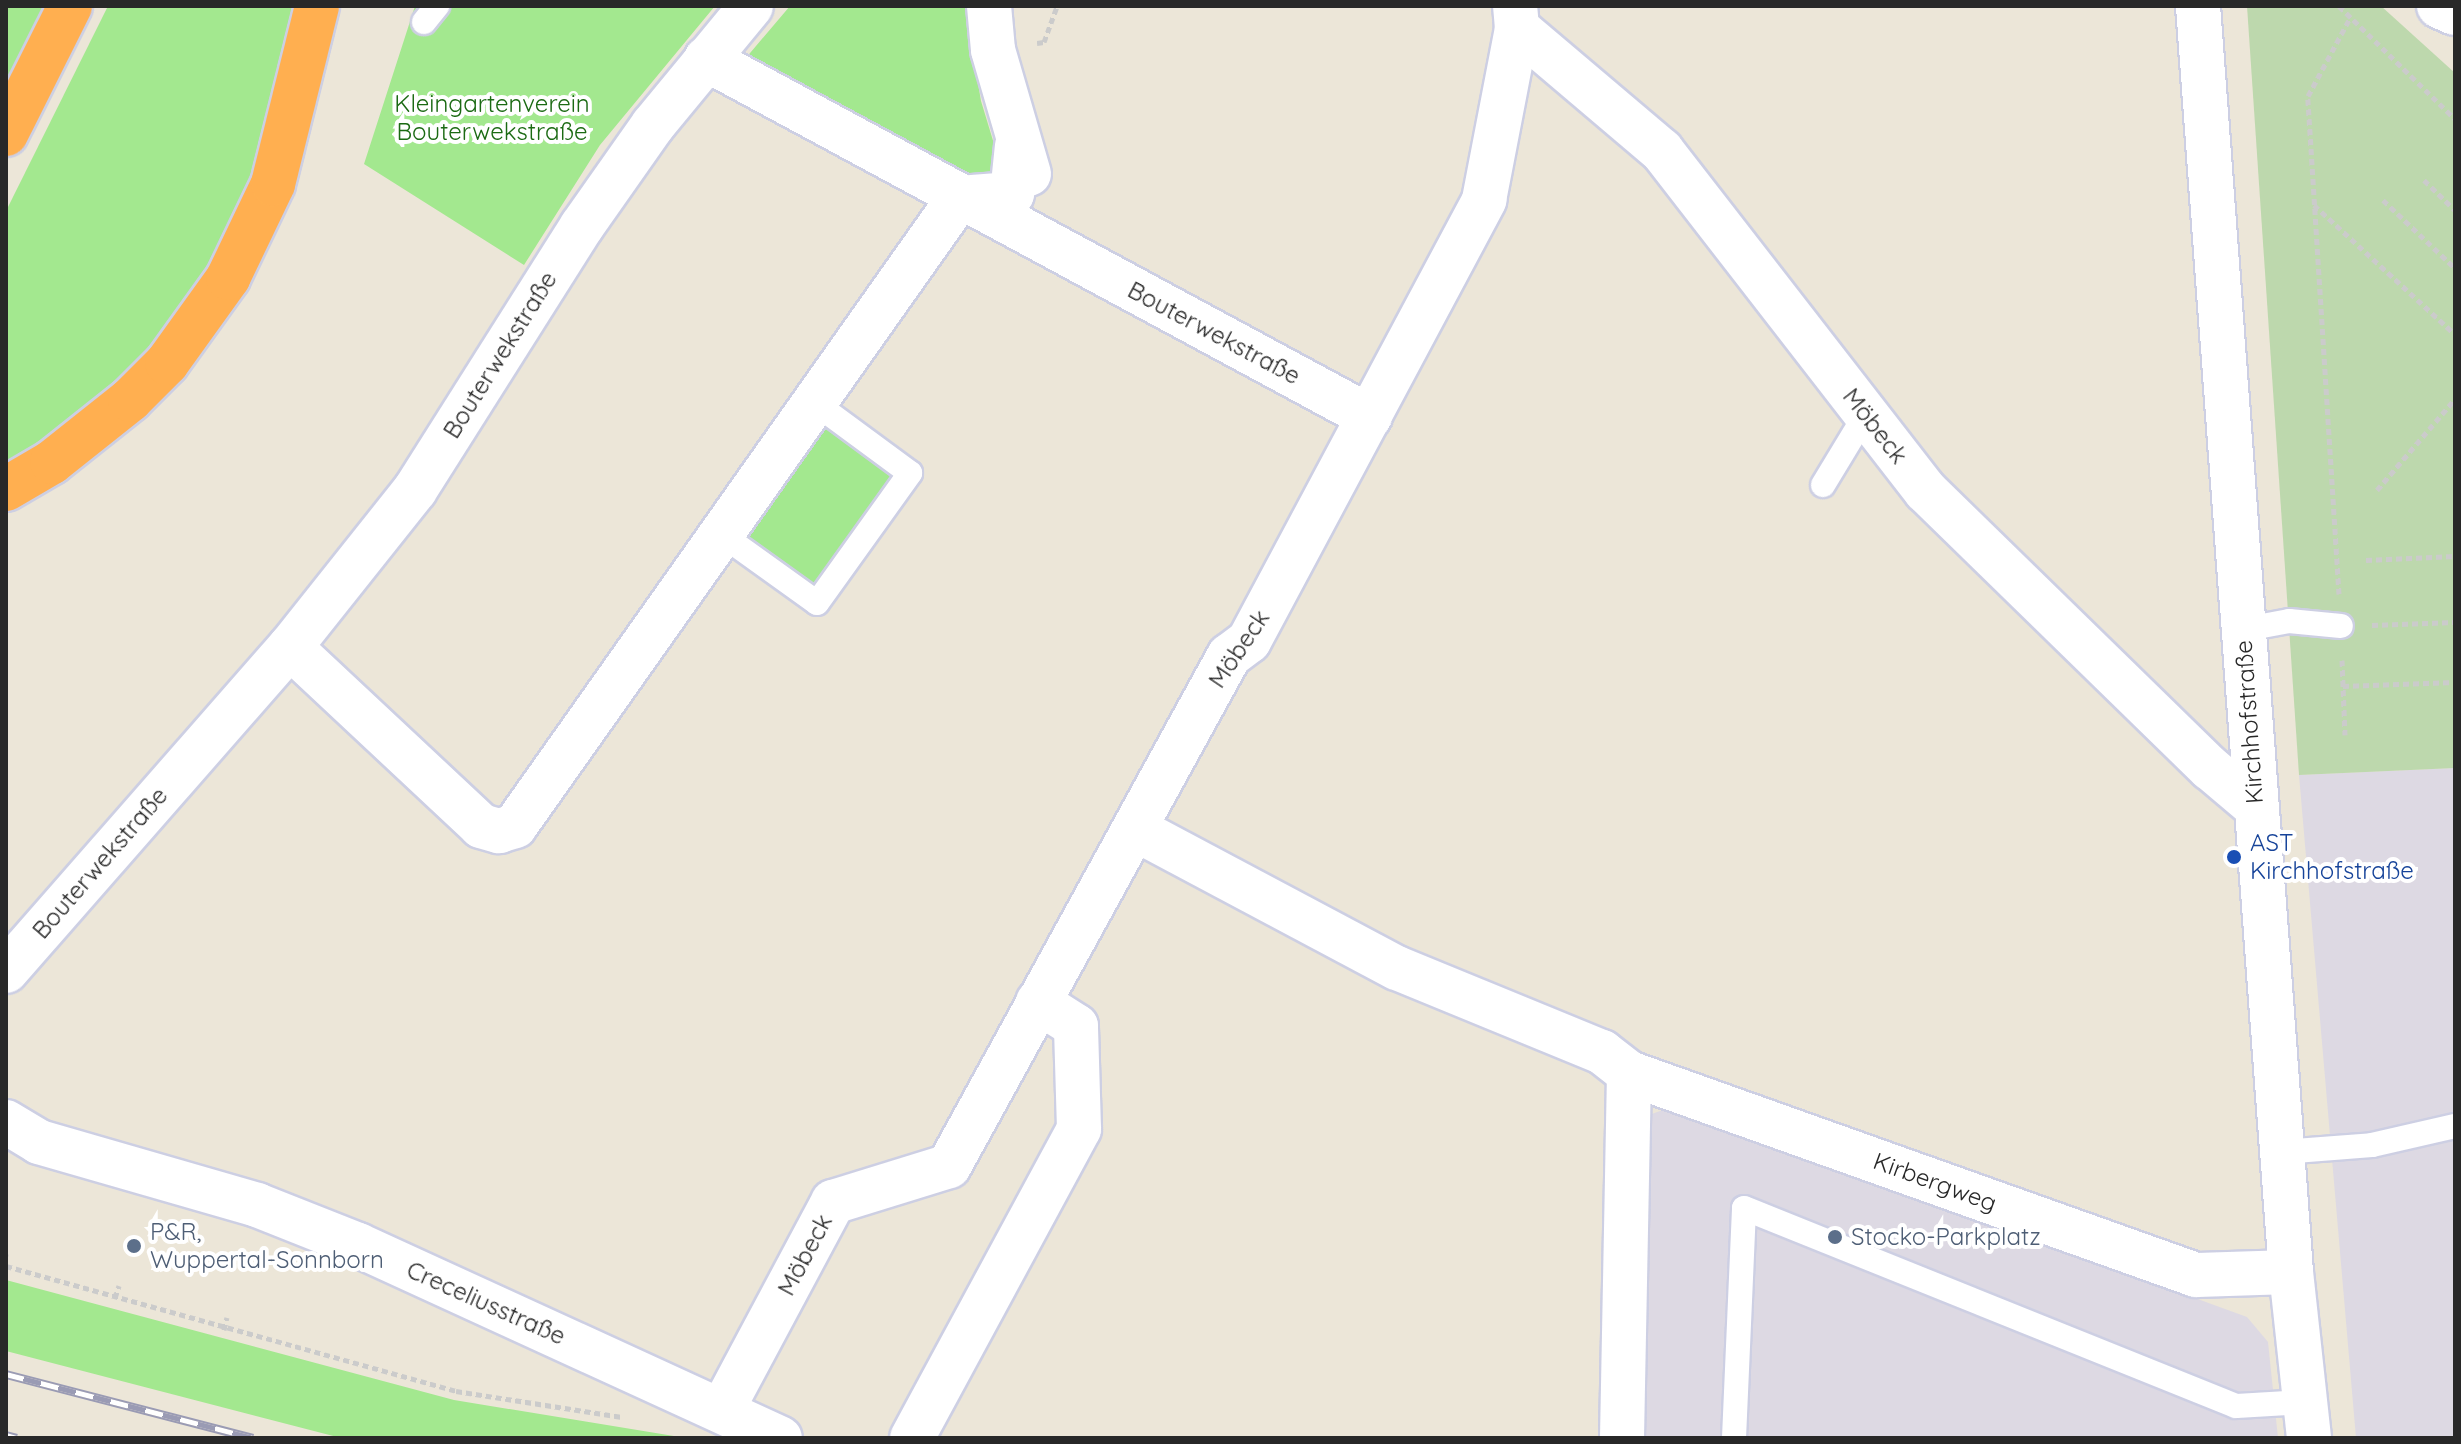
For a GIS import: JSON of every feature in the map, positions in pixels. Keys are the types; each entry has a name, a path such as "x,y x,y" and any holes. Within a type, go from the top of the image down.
{"highway":[{"path":"6,134 70,6"},
{"path":"6,489 52,462 130,400 175,352 228,278 273,184 317,6"}],"street":[{"name":"Bouterwekstraße","path":"6,971 290,647 415,490 582,226 706,59 751,6"},
{"path":"989,6 993,50 1017,146 1059,249"},
{"name":"Kirchhofstraße","path":"2198,6 2241,630 2291,1272 2307,1420"},
{"path":"2439,6 2455,13"},
{"name":"Möbeck","path":"1516,17 1662,151 1926,491 2210,768 2255,806"},
{"name":"Möbeck","path":"722,1410 833,1202 949,1166 1038,1002 1056,979 1229,656 1249,641 1484,200 1516,17"},
{"name":"Bouterwekstraße","path":"706,59 1370,417"},
{"path":"290,647 481,826 499,831 515,826 959,198 1012,194 1017,146"},
{"name":"Kirbergweg","path":"1137,830 1397,968 1602,1052 1629,1073 2196,1275 2291,1272"},
{"path":"912,1438 1079,1129 1076,1026 1038,1002"},
{"path":"1622,1438 1629,1073"},
{"name":"Creceliusstraße","path":"6,1122 39,1142 257,1205 358,1245 780,1438"}],"lane":[{"path":"721,534 817,603 910,473 815,403"},
{"path":"1823,485 1866,414"},
{"path":"2241,630 2289,621 2341,626"},
{"path":"2282,1152 2372,1145 2455,1126"},
{"path":"1734,1438 1744,1208 2236,1406 2307,1420"}],"path":[{"path":"1031,44 1044,42 1057,6"},
{"path":"2339,6 2455,119"},
{"path":"2345,735 2308,96 2350,18"},
{"path":"2424,180 2455,210"},
{"path":"2383,200 2455,268"},
{"path":"2313,204 2455,334"},
{"path":"2377,490 2455,399"},
{"path":"2366,560 2455,556"},
{"path":"2341,626 2455,622"},
{"path":"2343,686 2455,682"},
{"path":"6,1266 224,1330 456,1391 627,1418"},
{"path":"115,1298 119,1286"},
{"path":"224,1330 227,1317"}],"shaded area":[{"path":"2455,768 2455,1438 2356,1438 2299,775"},
{"name":"Stocko-Parkplatz","path":"1671,1107 2247,1317 2268,1342 2278,1438 1640,1438 1649,1115"}],"green space":[{"path":"6,6 55,6 6,103"},
{"path":"108,6 300,6 273,136 191,307 136,370 6,470 6,211"},
{"name":"Kleingartenverein Bouterwekstraße","path":"415,6 715,6 600,145 524,265 364,164"},
{"path":"790,6 965,6 981,101 998,157 990,174 972,182 745,59"},
{"path":"2247,6 2381,6 2455,73 2455,768 2299,775"},
{"path":"818,419 892,474 819,582 810,584 739,533"},
{"path":"6,1280 454,1400 686,1438 341,1438 6,1351"}],"railway":[{"path":"6,1374 253,1438"},
{"path":"6,1435 17,1438"}],"place":[{"name":"AST Kirchhofstraße","path":"2234,857"},
{"name":"Stocko-Parkplatz","path":"1835,1237"},
{"name":"P&R, Wuppertal-Sonnborn","path":"134,1246"}]}
